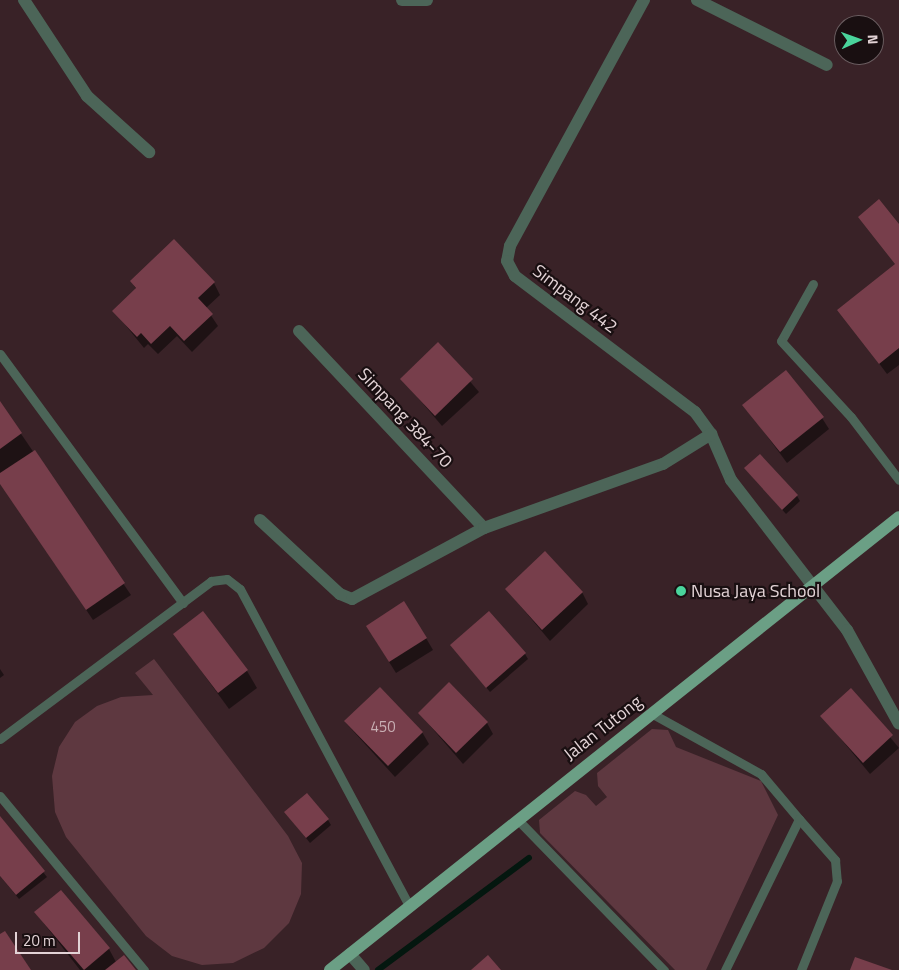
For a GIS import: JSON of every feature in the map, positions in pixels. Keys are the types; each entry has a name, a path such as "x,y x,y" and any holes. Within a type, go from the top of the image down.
{"main road":[{"name":"Jalan Tutong","path":"330,970 517,819 899,517"}],"street":[{"path":"24,0 88,96 149,152"},
{"path":"402,0 427,0"},
{"name":"Simpang 442","path":"644,0 510,246 507,262 515,276 695,412 711,434 731,480 847,630 899,724"},
{"path":"697,0 827,65"},
{"name":"Simpang 384-70","path":"299,331 484,528"},
{"path":"260,520 340,594 352,599 484,528 663,464 711,434"},
{"path":"350,954 364,970"}],"lane":[{"path":"813,284 780,341 851,417 899,480"},
{"path":"0,354 183,603"},
{"path":"0,739 211,582 227,579 240,589 409,906"},
{"path":"651,713 761,774 835,860 837,881 801,970"},
{"path":"0,796 144,970"},
{"path":"517,819 664,970"},
{"path":"725,970 799,819"}],"shaded area":[{"path":"154,659 288,836 302,863 301,894 289,923 264,948 233,963 202,965 172,956 146,936 66,837 55,812 52,776 59,747 75,722 97,706 121,697 153,695 135,673"},
{"path":"652,729 668,730 676,747 761,781 778,815 706,970 675,970 540,833 539,820 575,791 586,795 596,806 607,797 598,786 597,773"}],"building":[{"path":"879,199 899,224 899,348 879,364 837,310 895,264 858,217"},
{"path":"174,239 215,282 198,298 213,314 184,341 170,326 151,344 141,333 137,337 112,311 136,288 130,281"},
{"path":"438,342 473,379 435,416 400,379"},
{"path":"786,370 824,417 780,452 742,405"},
{"path":"0,401 22,433 0,449"},
{"path":"35,450 125,583 86,610 0,484 0,473"},
{"path":"760,454 798,495 782,510 744,468"},
{"path":"545,551 583,592 542,630 505,589"},
{"path":"404,601 427,638 389,662 366,626"},
{"path":"203,611 248,670 218,693 173,634"},
{"path":"489,611 526,653 486,688 450,645"},
{"path":"449,682 488,722 456,753 418,713"},
{"path":"380,687 423,732 388,766 344,721"},
{"path":"851,688 893,735 863,763 820,716"},
{"path":"307,793 329,819 306,838 284,812"},
{"path":"0,816 45,871 16,895 0,876"},
{"path":"61,890 110,948 84,970 34,912"},
{"path":"5,931 31,970 0,970 0,934"},
{"path":"124,955 136,970 105,970"},
{"path":"488,955 501,970 471,970"},
{"path":"855,957 892,970 850,970"}],"waterway":[{"path":"378,970 529,858"}],"place":[{"name":"Nusa Jaya School","path":"681,591"}]}
